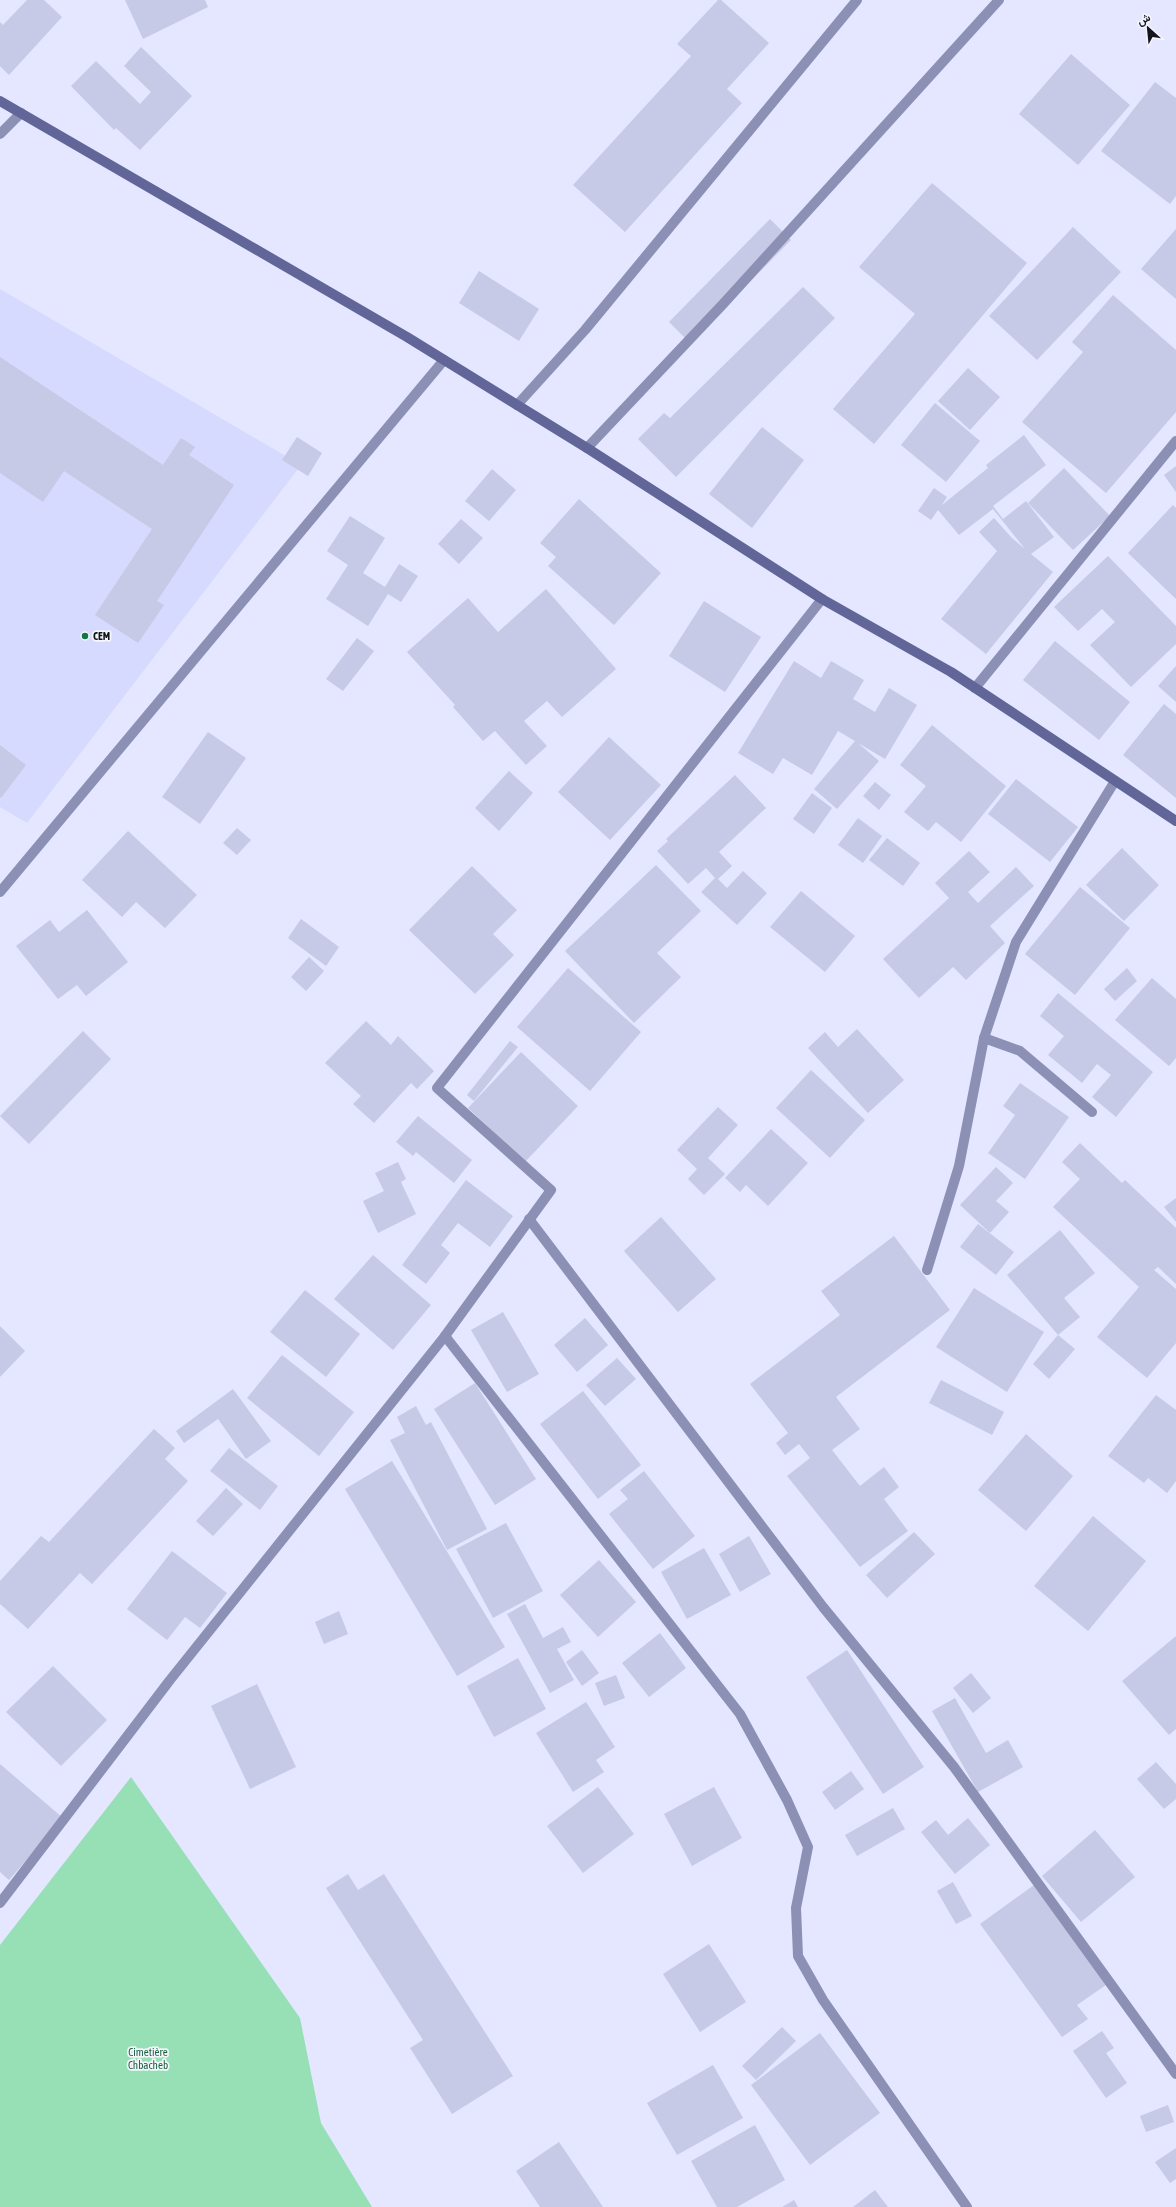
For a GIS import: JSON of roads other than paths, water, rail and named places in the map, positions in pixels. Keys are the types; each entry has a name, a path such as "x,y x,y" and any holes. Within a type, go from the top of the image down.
{"main road":[{"path":"0,101 444,360 587,448 822,599 951,672 1176,821"}],"street":[{"path":"517,405 585,330 857,0"},
{"path":"587,448 724,303 999,0"},
{"path":"0,134 20,113"},
{"path":"0,892 444,360"},
{"path":"975,688 1176,441"},
{"path":"0,1903 170,1680 445,1336 551,1190 437,1088 822,599"},
{"path":"927,1270 959,1166 984,1038 1016,942 1115,781"},
{"path":"984,1038 1020,1051 1092,1112"},
{"path":"529,1219 818,1600 954,1767 1176,2074"},
{"path":"445,1336 740,1714 787,1800 808,1847 796,1908 798,1956 823,2000 967,2207"}],"place":[{"name":"CEM","path":"85,636"}],"park label":[{"name":"Cimetière Chbacheb","path":"148,2058"}]}
